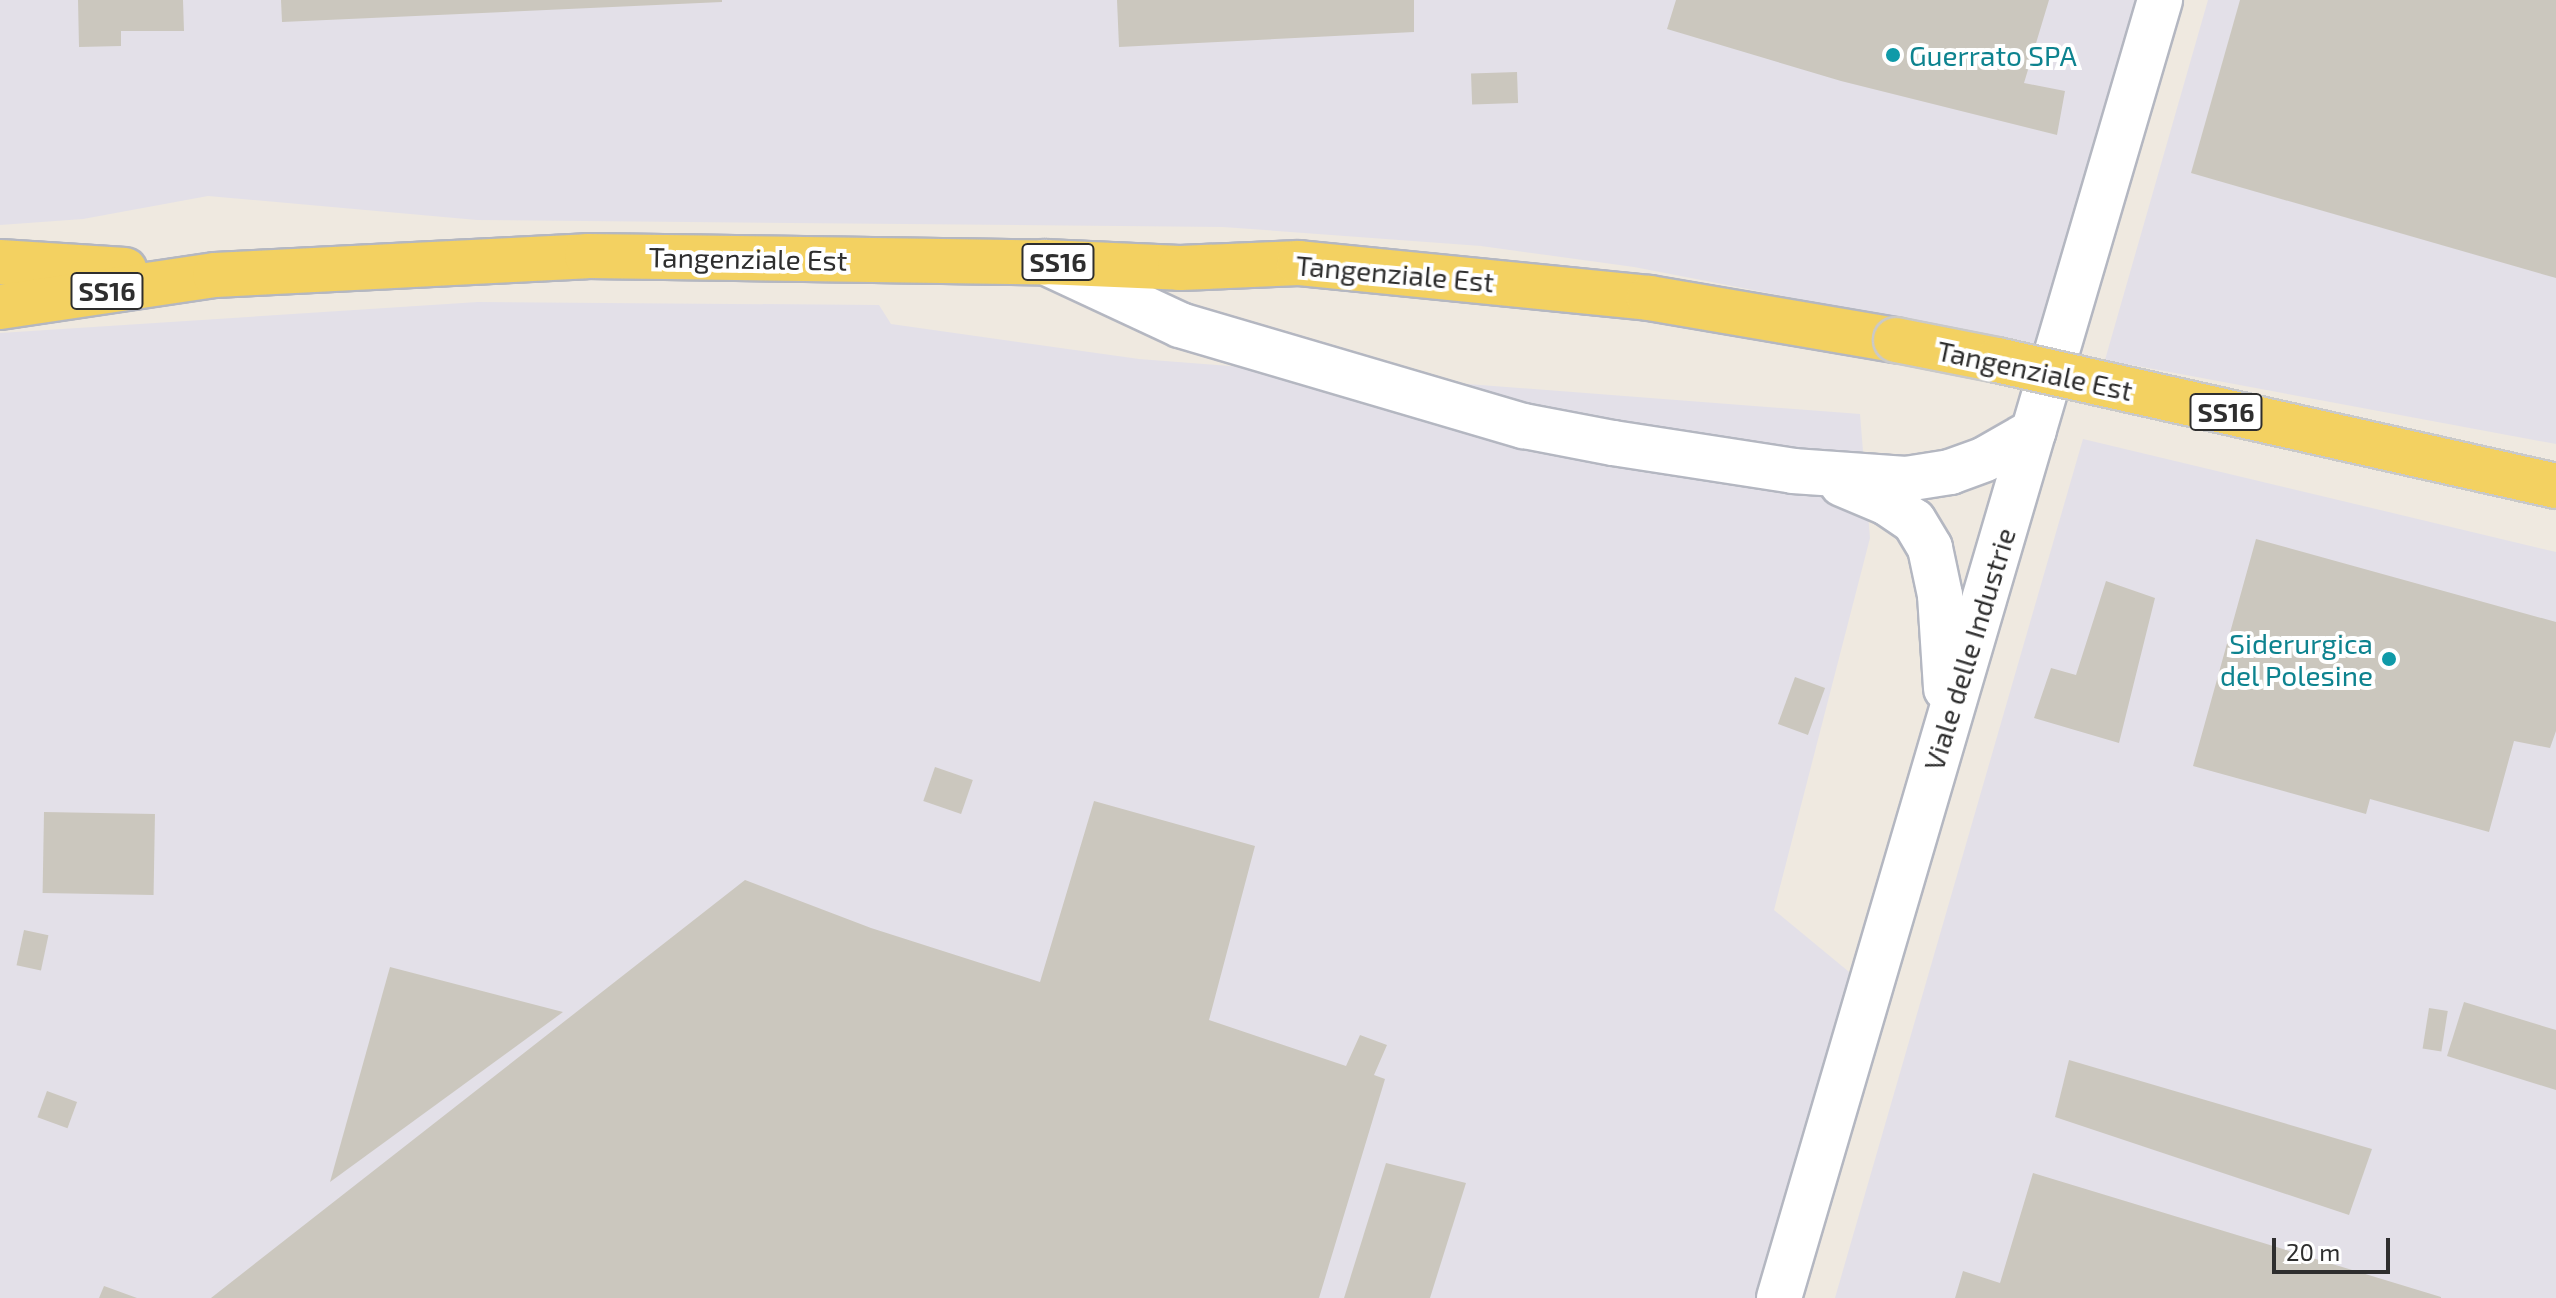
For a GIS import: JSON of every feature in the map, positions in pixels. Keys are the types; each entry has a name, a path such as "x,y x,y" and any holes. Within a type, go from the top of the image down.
{"main road":[{"name":"Viale delle Industrie","path":"1779,1298 1948,712 2010,514 2160,0"},
{"name":"Tangenziale Est","path":"0,307 215,275 587,256 1045,262 1180,268 1299,263 1649,298 1896,340 2013,363 2556,486"},
{"name":"Tangenziale Est","path":"0,262 215,275"},
{"path":"1045,262 1180,325 1524,426 1793,471 1856,487 1914,521 1930,548 1940,595 1948,712"},
{"path":"1793,471 1906,479 1950,472 1985,459 2034,431"}],"shaded area":[{"path":"0,0 2135,0 2036,345 1634,267 1481,246 1223,227 477,220 208,196 83,219 0,225"},
{"path":"2208,0 2556,0 2556,444 2105,360"},
{"path":"478,302 879,305 891,324 1139,359 1860,414 1870,538 1774,910 1854,976 1761,1298 0,1298 0,333"},
{"path":"2083,439 2556,552 2556,1298 1835,1298"}],"building":[{"path":"78,0 183,0 184,31 121,31 121,46 79,47"},
{"path":"281,0 722,0 722,2 282,22"},
{"path":"1117,0 1414,0 1414,32 1119,47"},
{"name":"Guerrato SPA","path":"1676,0 2049,0 2024,83 2065,91 2057,135 1841,81 1667,29"},
{"path":"2240,0 2556,0 2556,278 2191,173"},
{"path":"1517,72 1518,103 1472,105 1471,74"},
{"name":"Siderurgica del Polesine","path":"2256,539 2556,622 2556,731 2550,748 2514,741 2489,832 2370,799 2366,814 2193,766"},
{"path":"2106,581 2155,598 2119,743 2034,718 2051,668 2076,675"},
{"path":"1795,677 1825,688 1808,735 1778,724"},
{"path":"935,767 973,780 961,814 923,801"},
{"path":"1094,801 1255,846 1209,1020 1346,1066 1360,1035 1387,1045 1374,1075 1385,1079 1319,1298 211,1298 745,880 871,928 1040,982"},
{"path":"44,812 155,814 154,895 43,893"},
{"path":"24,930 48,935 41,970 17,965"},
{"path":"390,967 563,1012 330,1182"},
{"path":"2464,1002 2556,1030 2556,1090 2447,1056"},
{"path":"2429,1008 2448,1011 2441,1051 2423,1048"},
{"path":"2069,1060 2372,1149 2349,1215 2055,1117"},
{"path":"47,1091 77,1102 67,1128 37,1117"},
{"path":"1386,1163 1466,1183 1430,1298 1344,1298"},
{"path":"2033,1173 2441,1298 1955,1298 1963,1271 2000,1283"},
{"path":"104,1286 137,1298 99,1298"}],"place":[{"name":"Guerrato SPA","path":"1893,55"},
{"name":"Siderurgica del Polesine","path":"2389,659"}]}
